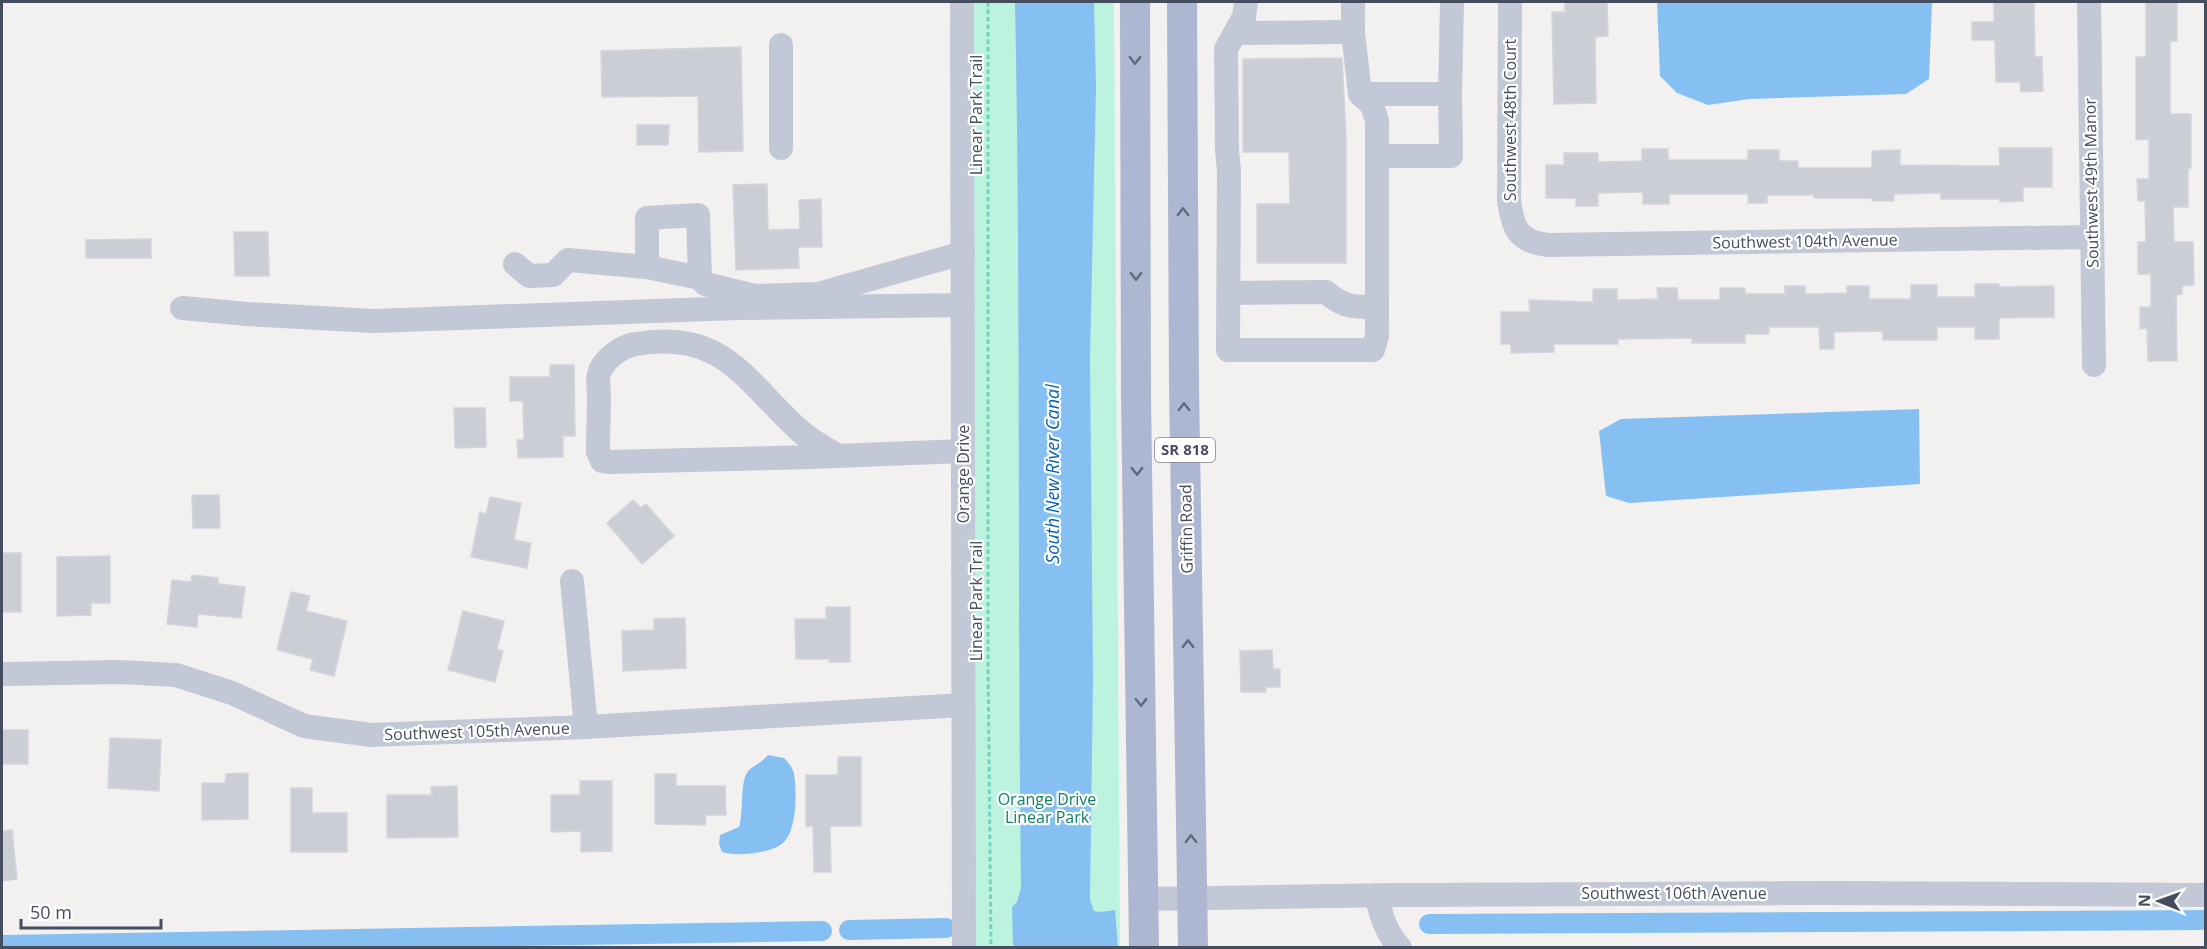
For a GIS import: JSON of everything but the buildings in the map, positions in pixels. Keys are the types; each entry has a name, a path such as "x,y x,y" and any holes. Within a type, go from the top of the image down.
{"main road":[{"name":"SR 818","path":"1135,2 1136,385 1143,948"},
{"name":"Griffin Road","path":"1182,2 1184,374 1193,948"}],"street":[{"name":"Orange Drive","path":"962,2 964,948"},
{"path":"1246,2 1244,17 1226,49 1228,350 1372,350 1377,336 1377,121 1372,105 1360,94 1353,32 1353,2"},
{"path":"1377,156 1451,156 1452,2"},
{"name":"Southwest 48th Court","path":"1510,2 1509,199 1517,241"},
{"name":"Southwest 49th Manor","path":"2089,2 2094,365"},
{"path":"1237,33 1353,32"},
{"path":"781,45 781,148"},
{"path":"1360,94 1450,94"},
{"path":"647,267 647,218 698,215 700,278 705,284 755,296 818,294 963,253"},
{"name":"Southwest 104th Avenue","path":"1517,241 1548,245 2092,237"},
{"path":"515,264 529,276 553,275 568,260 647,267 700,278"},
{"path":"1229,293 1326,292 1336,301 1351,307 1377,307"},
{"path":"182,308 373,321 738,308 963,305"},
{"path":"838,456 802,433 736,366 708,349 676,341 650,341 629,345 620,349 599,374 598,452 602,460 608,462 838,456 963,451"},
{"path":"572,582 586,728"},
{"name":"Southwest 105th Avenue","path":"2,674 118,672 176,675 232,693 304,726 371,735 586,728 963,705"},
{"name":"Southwest 106th Avenue","path":"1143,899 1376,895 1804,893 2205,895"},
{"path":"1376,895 1383,921 1393,941 1400,948"}],"path":[{"name":"Linear Park Trail","path":"988,2 988,673 991,948"}],"green space":[{"name":"Orange Drive Linear Park","path":"971,2 1114,2 1120,947 975,947"}],"water":[{"name":"South New River Canal","path":"1015,2 1094,2 1096,87 1090,358 1093,678 1090,900 1094,911 1115,910 1118,947 1016,948 1013,944 1012,907 1017,902 1021,888"},
{"path":"1657,2 1932,2 1929,79 1906,94 1749,99 1708,105 1677,93 1660,76"},
{"path":"1919,409 1920,484 1629,503 1606,496 1599,431 1621,419"},
{"path":"768,755 784,758 793,772 796,790 795,810 788,836 779,846 764,851 736,854 722,852 719,844 720,835 739,827 746,775"}],"waterway":[{"path":"1429,924 2206,920"},
{"path":"849,930 946,928"},
{"path":"2,945 822,931"}]}
